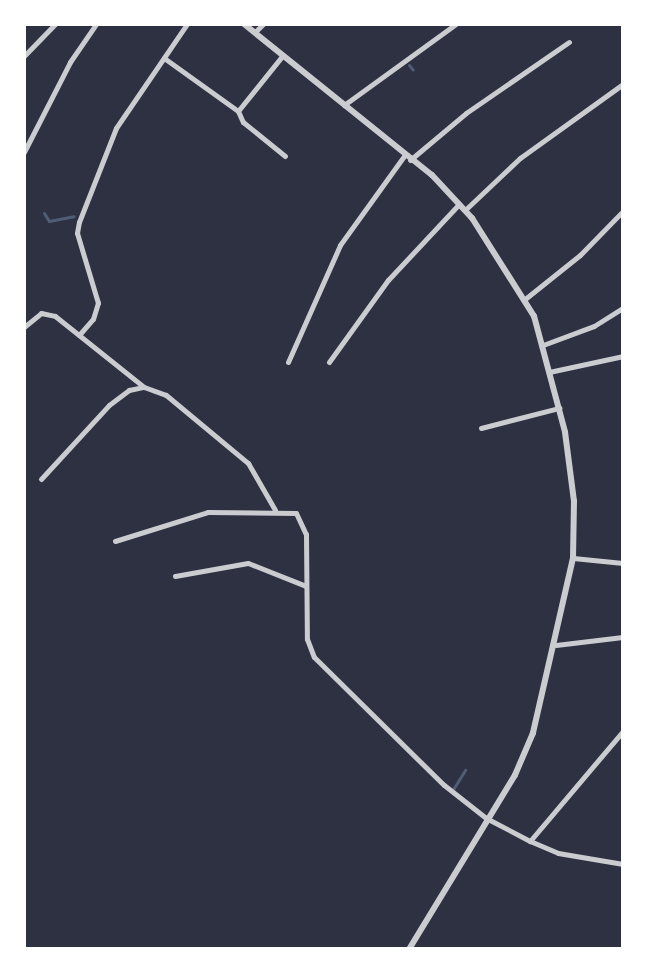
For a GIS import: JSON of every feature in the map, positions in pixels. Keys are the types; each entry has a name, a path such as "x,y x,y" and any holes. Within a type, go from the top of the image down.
{"street":[{"path":"24,56 55,24"},
{"path":"24,152 70,62 96,24"},
{"path":"79,335 93,319 98,303 77,233 79,222 116,128 187,24"},
{"path":"244,24 407,158 465,210 525,299 543,345 560,408 574,501 573,558 556,645 523,759 409,949"},
{"path":"255,32 263,24"},
{"path":"437,24 444,33"},
{"path":"344,105 456,24"},
{"path":"288,362 340,245 407,158 569,42"},
{"path":"238,111 283,55"},
{"path":"164,58 238,111 243,122 285,156"},
{"path":"465,210 520,158 623,84"},
{"path":"329,362 388,280 459,204"},
{"path":"525,299 580,255 623,211"},
{"path":"543,345 594,326 623,308"},
{"path":"24,327 47,312 144,387 166,395 248,463 275,510"},
{"path":"549,372 623,356"},
{"path":"41,479 109,405 129,390 144,387"},
{"path":"481,428 560,408"},
{"path":"115,541 208,512 275,510 296,513 304,525 307,639 314,657 444,785 486,818 530,841 572,856 623,864"},
{"path":"573,558 623,563"},
{"path":"175,576 248,563 306,586"},
{"path":"556,645 623,637"},
{"path":"530,841 623,731"}],"waterway":[{"path":"409,65 413,70"},
{"path":"44,213 49,221 74,216"},
{"path":"452,791 465,770"}]}
